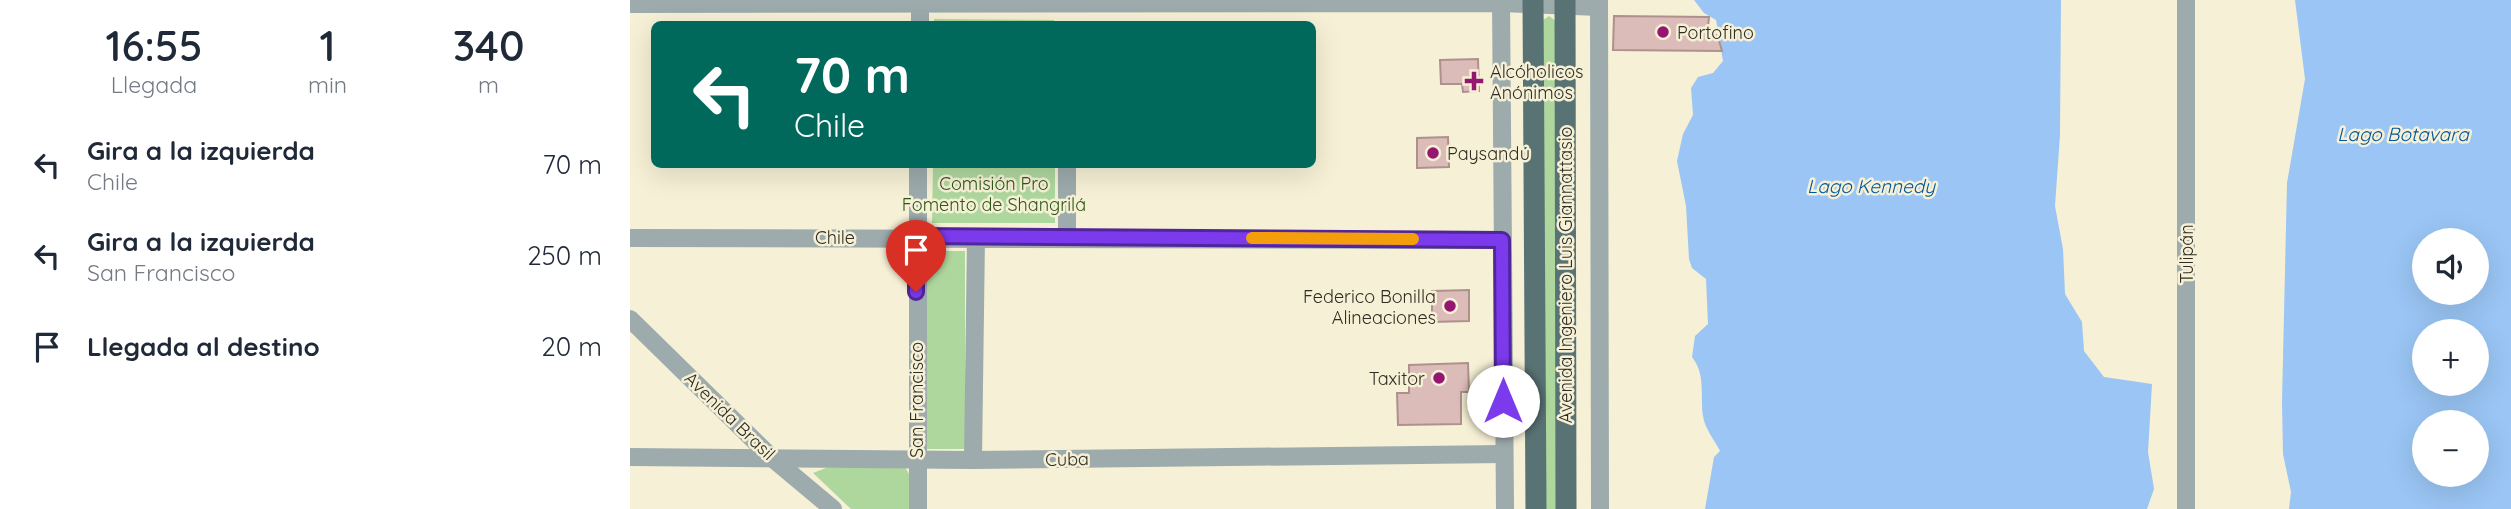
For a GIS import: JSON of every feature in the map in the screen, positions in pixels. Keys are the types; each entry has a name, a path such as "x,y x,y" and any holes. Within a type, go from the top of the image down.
{"main road":[{"name":"Avenida Ingeniero Luis Giannattasio","path":"1533,3 1536,509"},
{"name":"Avenida Ingeniero Luis Giannattasio","path":"1564,3 1566,509"}],"street":[{"name":"Tulipán","path":"2186,0 2186,509"},
{"path":"920,1 920,21"},
{"path":"630,4 920,1 1501,1 1600,4"},
{"path":"1501,1 1505,509"},
{"path":"1066,3 1066,21"},
{"name":"Avenida Ingeniero Luis Giannattasio","path":"1600,4 1600,509"},
{"name":"San Francisco","path":"918,168 918,509"},
{"path":"1067,168 1067,237"},
{"name":"Chile","path":"630,238 916,236 1502,240"},
{"path":"973,460 976,237"},
{"name":"Avenida Brasil","path":"630,319 771,457 833,509"},
{"name":"Cuba","path":"630,457 973,460 1504,454"}],"green space":[{"path":"1549,16 1556,21 1557,509 1543,509 1543,20"},
{"path":"934,19 1054,21 934,21"},
{"name":"Comisión Pro Fomento de Shangrilá","path":"933,168 1055,168 1055,223 932,223"},
{"path":"927,251 965,251 965,449 927,449"},
{"path":"905,467 909,474 910,509 851,509 813,473 826,468"}],"water":[{"name":"Lago Kennedy","path":"1694,0 2061,0 2060,135 2055,206 2063,249 2065,294 2082,322 2084,351 2104,377 2152,384 2148,452 2154,489 2147,509 1705,509 1714,457 1720,451 1704,420 1701,378 1692,357 1695,336 1708,324 1706,279 1692,268 1689,259 1686,206 1677,161 1683,134 1693,115 1691,88 1698,77 1713,73 1723,61 1716,20 1704,13"},
{"name":"Lago Botavara","path":"2295,0 2511,0 2511,509 2289,509 2291,492 2283,454 2282,402 2287,183 2305,79"}],"building":[{"name":"Portofino","path":"1614,16 1709,17 1708,27 1718,37 1722,51 1613,50"},
{"path":"1478,59 1479,91 1463,92 1462,84 1441,84 1440,60"},
{"name":"Paysandú","path":"1448,137 1449,167 1417,168 1417,138"},
{"name":"Federico Bonilla Alineaciones","path":"1469,290 1469,321 1432,322 1432,291"},
{"path":"1468,363 1469,392 1461,392 1461,424 1398,425 1397,393 1409,393 1409,365"}],"slow traffic":[{"path":"1252,238 1413,239"}],"place":[{"name":"Portofino","path":"1663,32"},
{"name":"Alcóholicos Anónimos","path":"1474,81"},
{"name":"Paysandú","path":"1433,153"},
{"name":"Federico Bonilla Alineaciones","path":"1450,306"},
{"name":"Taxitor","path":"1439,378"}],"route":[{"path":"916,292 916,236 1502,240 1503,401"}]}
